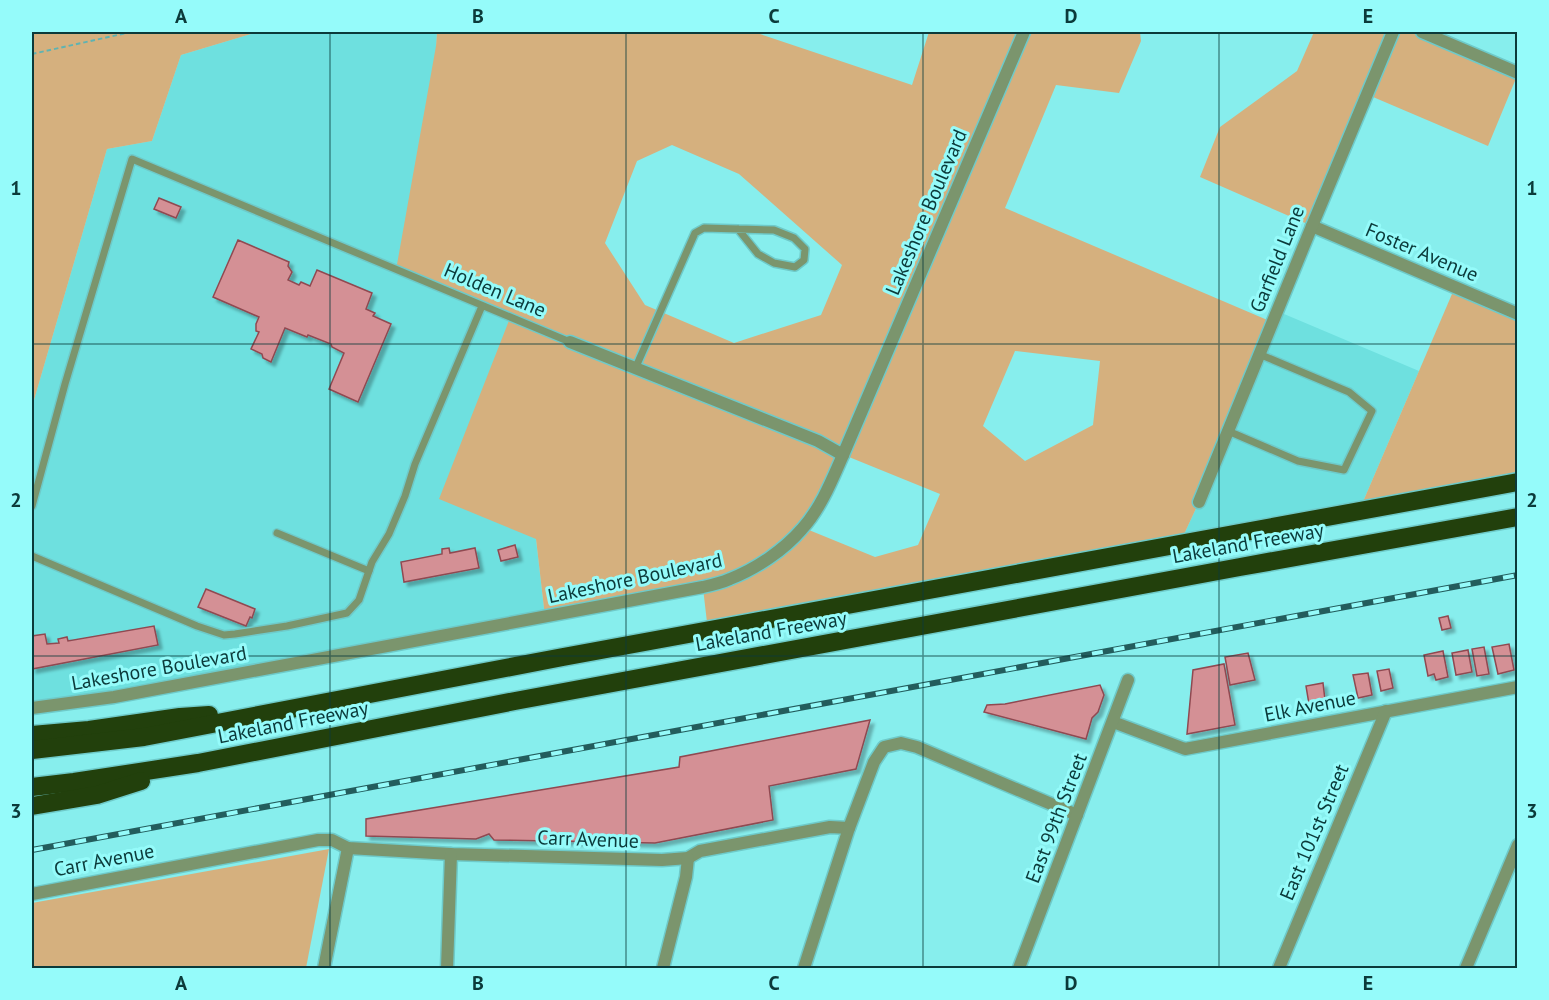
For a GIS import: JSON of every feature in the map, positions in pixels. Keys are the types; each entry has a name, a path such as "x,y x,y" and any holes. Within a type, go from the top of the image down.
{"highway":[{"name":"Lakeland Freeway","path":"32,750 144,737 552,659 1518,482"},
{"name":"Lakeland Freeway","path":"32,787 198,763 514,702 1518,517"},
{"path":"32,735 89,730 180,717 285,711"},
{"path":"32,807 97,795 198,763"}],"street":[{"name":"Lakeshore Boulevard","path":"32,708 114,697 703,587 730,579 753,568 780,549 803,528 820,502 843,455 1024,32"},
{"name":"Garfield Lane","path":"1199,502 1393,32"},
{"path":"1422,32 1518,73"},
{"name":"Foster Avenue","path":"1311,226 1518,314"},
{"name":"Holden Lane","path":"570,342 818,441 843,455"},
{"name":"East 99th Street","path":"1019,969 1128,681"},
{"name":"Elk Avenue","path":"1113,722 1185,749 1518,687"},
{"name":"East 101st Street","path":"1279,969 1386,711"},
{"path":"804,969 849,828 874,762 884,747 901,742 917,747 1077,815"},
{"name":"Carr Avenue","path":"32,894 318,840 332,840 348,848 451,854 662,860 688,858 700,851 830,827 849,828"},
{"path":"1466,969 1518,845"},
{"path":"324,969 348,848"},
{"path":"447,969 451,854"},
{"path":"663,969 686,877 688,858"}],"lane":[{"name":"Holden Lane","path":"32,506 65,384 132,159 570,342"},
{"path":"635,369 695,233 705,228 774,230 794,238 806,249 804,260 795,267 774,263 758,254 738,229"},
{"path":"32,556 197,627 224,635 287,626 347,613 359,600 372,562 389,534 415,464 482,306"},
{"path":"1228,431 1298,461 1344,470 1372,411 1349,392 1259,354"},
{"path":"277,533 369,571"}],"path":[{"path":"32,54 131,32"}],"shaded area":[{"path":"32,32 258,32 181,55 152,141 107,149 32,407"},
{"path":"258,32 437,32 436,46 510,317 545,617 32,708 32,407 107,149 152,141 181,55"},
{"path":"437,32 755,32 912,85 929,32 1140,32 1141,41 1119,93 1056,85 1005,208 1272,322 1180,543 708,631 703,588 545,617 536,539 439,499 510,318 396,270","holes":["672,145 739,174 842,265 821,315 734,343 645,305 605,243 637,161","1015,351 1100,361 1093,425 1025,461 983,426","844,455 940,494 918,545 875,557 804,528"]},
{"path":"1314,32 1422,32 1517,76 1488,146 1366,94 1312,226 1200,177 1220,127 1297,71"},
{"path":"1455,287 1517,314 1517,482 1359,511"},
{"path":"1277,311 1419,371 1359,511 1180,543 1199,502"},
{"path":"329,849 306,968 32,968 32,903"}],"building":[{"path":"159,198 181,207 176,218 154,209"},
{"path":"238,240 289,262 288,266 292,272 288,280 299,285 301,282 310,286 317,270 372,293 366,309 375,313 373,316 391,324 358,402 329,389 344,353 332,347 331,344 285,328 271,362 263,358 262,354 251,349 259,332 256,331 256,324 259,317 213,297"},
{"path":"515,545 518,557 501,561 498,550"},
{"path":"449,548 450,553 475,548 479,568 404,582 401,562 442,554 442,549"},
{"path":"206,589 255,609 246,626 198,607"},
{"path":"1448,616 1451,628 1442,630 1439,618"},
{"path":"154,626 158,645 32,669 32,636 45,634 47,644 59,643 58,639 67,637 68,641"},
{"path":"1509,644 1514,670 1498,674 1492,647"},
{"path":"1484,647 1489,674 1477,676 1472,649"},
{"path":"1468,650 1472,672 1456,675 1452,653"},
{"path":"1443,651 1448,677 1436,680 1434,674 1428,676 1424,655"},
{"path":"1248,653 1255,680 1230,685 1225,657"},
{"path":"1224,664 1235,725 1187,734 1193,670"},
{"path":"1389,669 1393,688 1381,691 1377,671"},
{"path":"1368,673 1372,695 1358,698 1353,675"},
{"path":"1323,683 1324,704 1318,705 1317,702 1309,704 1306,686"},
{"path":"1100,685 1104,695 1098,712 1092,718 1086,739 984,712 987,705 1005,704"},
{"path":"870,720 856,769 769,786 773,820 655,843 494,840 489,834 476,839 366,836 366,819 679,767 680,757"}],"railway":[{"path":"32,850 1518,575"}]}
